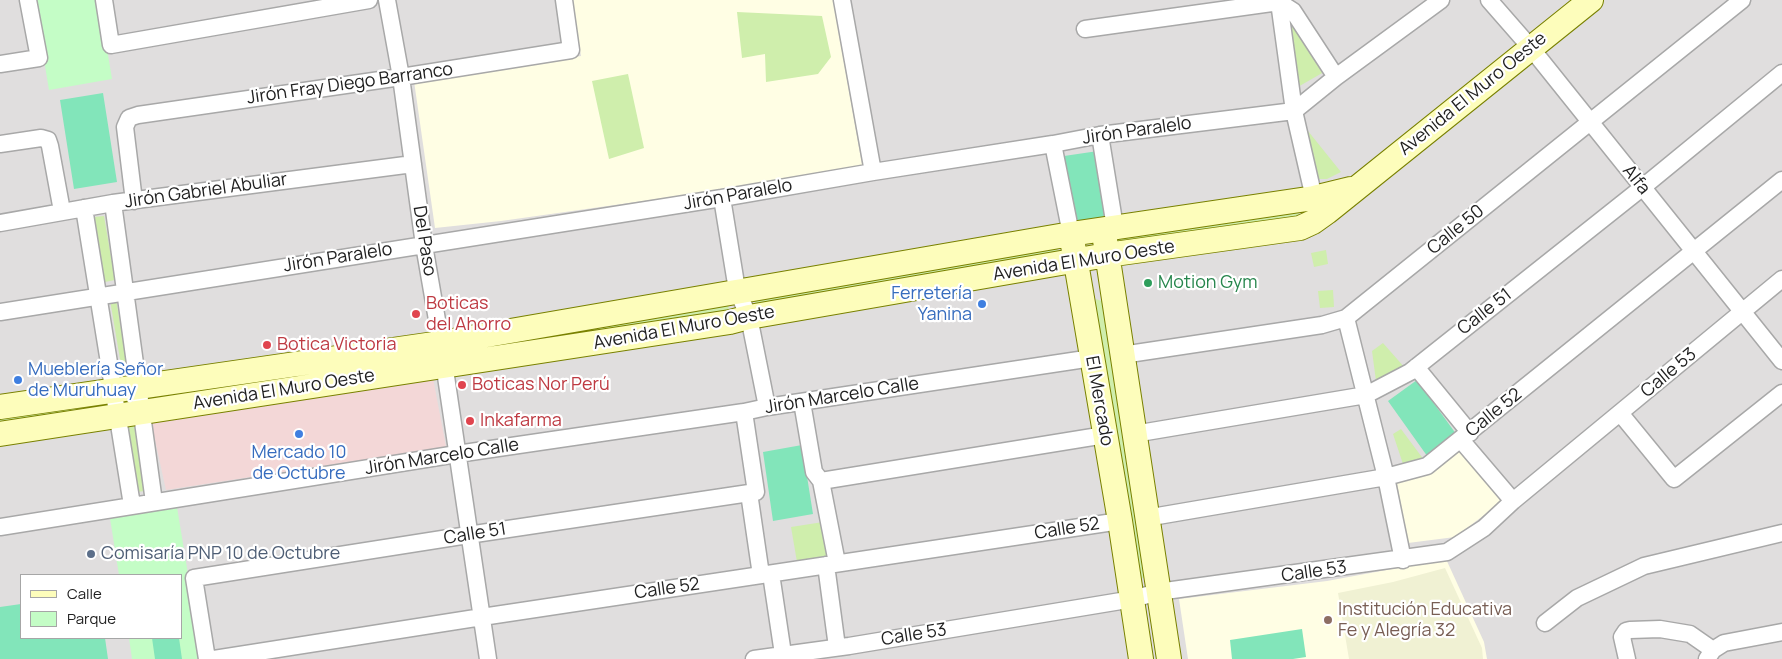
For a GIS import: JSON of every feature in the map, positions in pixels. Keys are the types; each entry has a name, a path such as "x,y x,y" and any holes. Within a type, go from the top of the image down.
{"main road":[{"name":"Avenida El Muro Oeste","path":"0,434 730,322 749,317 1107,255 1300,228 1313,222 1591,0"},
{"name":"Avenida El Muro Oeste","path":"0,407 441,343 737,290 1071,234 1314,198 1356,188"},
{"name":"El Mercado","path":"1109,228 1107,255 1146,518 1170,659"},
{"name":"El Mercado","path":"1071,234 1120,521 1141,659"}],"street":[{"path":"0,64 39,58 28,0"},
{"path":"104,0 111,45 369,0"},
{"name":"Del Paso","path":"387,0 401,77 424,245 441,343 468,535 488,659"},
{"name":"Jirón Fray Diego Barranco","path":"134,201 125,127 128,118 571,50 564,0"},
{"path":"842,0 873,172"},
{"path":"1294,111 1336,77 1441,0"},
{"name":"Alfa","path":"1489,0 1532,48 1782,361"},
{"name":"Calle 50","path":"1122,355 1322,325 1346,318 1742,0"},
{"path":"1085,29 1279,2 1293,10 1336,77"},
{"path":"1279,2 1294,111 1314,198"},
{"name":"Calle 51","path":"1134,434 1366,396 1416,367 1782,73"},
{"name":"Jirón Paralelo","path":"0,312 722,198 1100,135 1294,111"},
{"path":"1100,135 1109,228"},
{"path":"0,144 41,138 48,140 62,211"},
{"name":"El Mercado","path":"1053,144 1071,234"},
{"name":"Jirón Gabriel Abuliar","path":"0,223 114,203 413,164"},
{"name":"Calle 52","path":"1146,518 1386,477 1427,466 1782,180"},
{"path":"722,198 737,290 749,317 766,407"},
{"path":"114,203 154,502"},
{"path":"84,208 132,505"},
{"name":"Calle 53","path":"754,659 845,651 1132,599 1158,592 1403,560 1447,552 1484,528 1513,501 1782,279"},
{"path":"1346,318 1386,477 1403,560"},
{"name":"Jirón Marcelo Calle","path":"0,527 457,454 1092,358"},
{"path":"1416,367 1513,501"},
{"path":"1620,412 1674,480 1782,393"},
{"path":"802,402 814,472 821,481 845,651"},
{"path":"744,412 753,493 766,574 776,656"},
{"path":"821,481 1105,435"},
{"name":"Calle 51","path":"207,659 194,578 753,493"},
{"name":"Calle 52","path":"214,659 482,616 1120,521"},
{"path":"1545,623 1578,598 1644,566 1782,533"},
{"path":"1627,659 1622,637 1630,630 1660,629 1690,634 1710,654 1724,643 1782,632"}],"shaded area":[{"path":"0,0 1782,0 1782,659 0,659"},
{"path":"572,0 833,0 863,170 501,221 435,228 414,81 581,56"},
{"name":"Mercado 10 de Octubre","path":"433,378 446,447 166,490 151,422"},
{"path":"1459,444 1504,500 1455,537 1408,543 1396,478"},
{"name":"Institución Educativa Fe y Alegría 32","path":"1446,559 1484,642 1487,659 1188,659 1179,599 1327,581"},
{"path":"1445,568 1482,648 1483,659 1349,659 1338,593 1393,582"}],"green space":[{"path":"34,0 99,0 112,79 49,90"},
{"path":"737,12 822,16 831,57 818,74 766,82 765,54 742,58"},
{"path":"1287,16 1324,72 1296,88"},
{"path":"628,74 644,148 609,159 592,81"},
{"path":"103,93 117,182 74,189 60,100"},
{"path":"1304,126 1341,172 1327,179 1315,179"},
{"path":"1098,151 1107,218 1073,223 1064,156"},
{"path":"1298,209 1300,221 1117,250 1115,239"},
{"path":"104,216 115,280 105,282 94,217"},
{"path":"1057,246 1059,258 756,309 754,297"},
{"path":"1326,250 1328,264 1314,267 1311,253"},
{"path":"1333,290 1334,307 1320,308 1318,291"},
{"path":"116,299 127,364 121,365 110,300"},
{"path":"1096,299 1104,302 1151,577 1138,579 1096,314"},
{"path":"728,301 729,312 459,355 458,344"},
{"path":"1383,343 1405,368 1376,381 1372,351"},
{"path":"1417,380 1459,438 1430,460 1388,401"},
{"path":"103,397 104,407 0,423 0,413"},
{"path":"137,423 145,491 136,492 128,424"},
{"path":"1401,429 1427,464 1405,470 1393,434"},
{"path":"802,445 813,514 773,521 763,452"},
{"path":"176,501 202,659 132,659 129,639 182,639 182,574 119,574 109,512"},
{"path":"823,522 828,556 797,562 791,527"},
{"path":"20,604 20,639 105,639 108,659 0,659 0,607"},
{"path":"1302,629 1306,657 1293,659 1232,659 1230,640"},
{"path":"152,639 179,639 182,659 155,659"}],"place":[{"name":"Motion Gym","path":"1148,283"},
{"name":"Ferretería Yanina","path":"982,304"},
{"name":"Boticas del Ahorro","path":"416,314"},
{"name":"Botica Victoria","path":"267,345"},
{"name":"Mueblería Señor de Muruhuay","path":"18,380"},
{"name":"Boticas Nor Perú","path":"462,385"},
{"name":"Inkafarma","path":"470,421"},
{"name":"Mercado 10 de Octubre","path":"299,434"},
{"name":"Comisaría PNP 10 de Octubre","path":"91,554"},
{"name":"Institución Educativa Fe y Alegría 32","path":"1328,620"}]}
